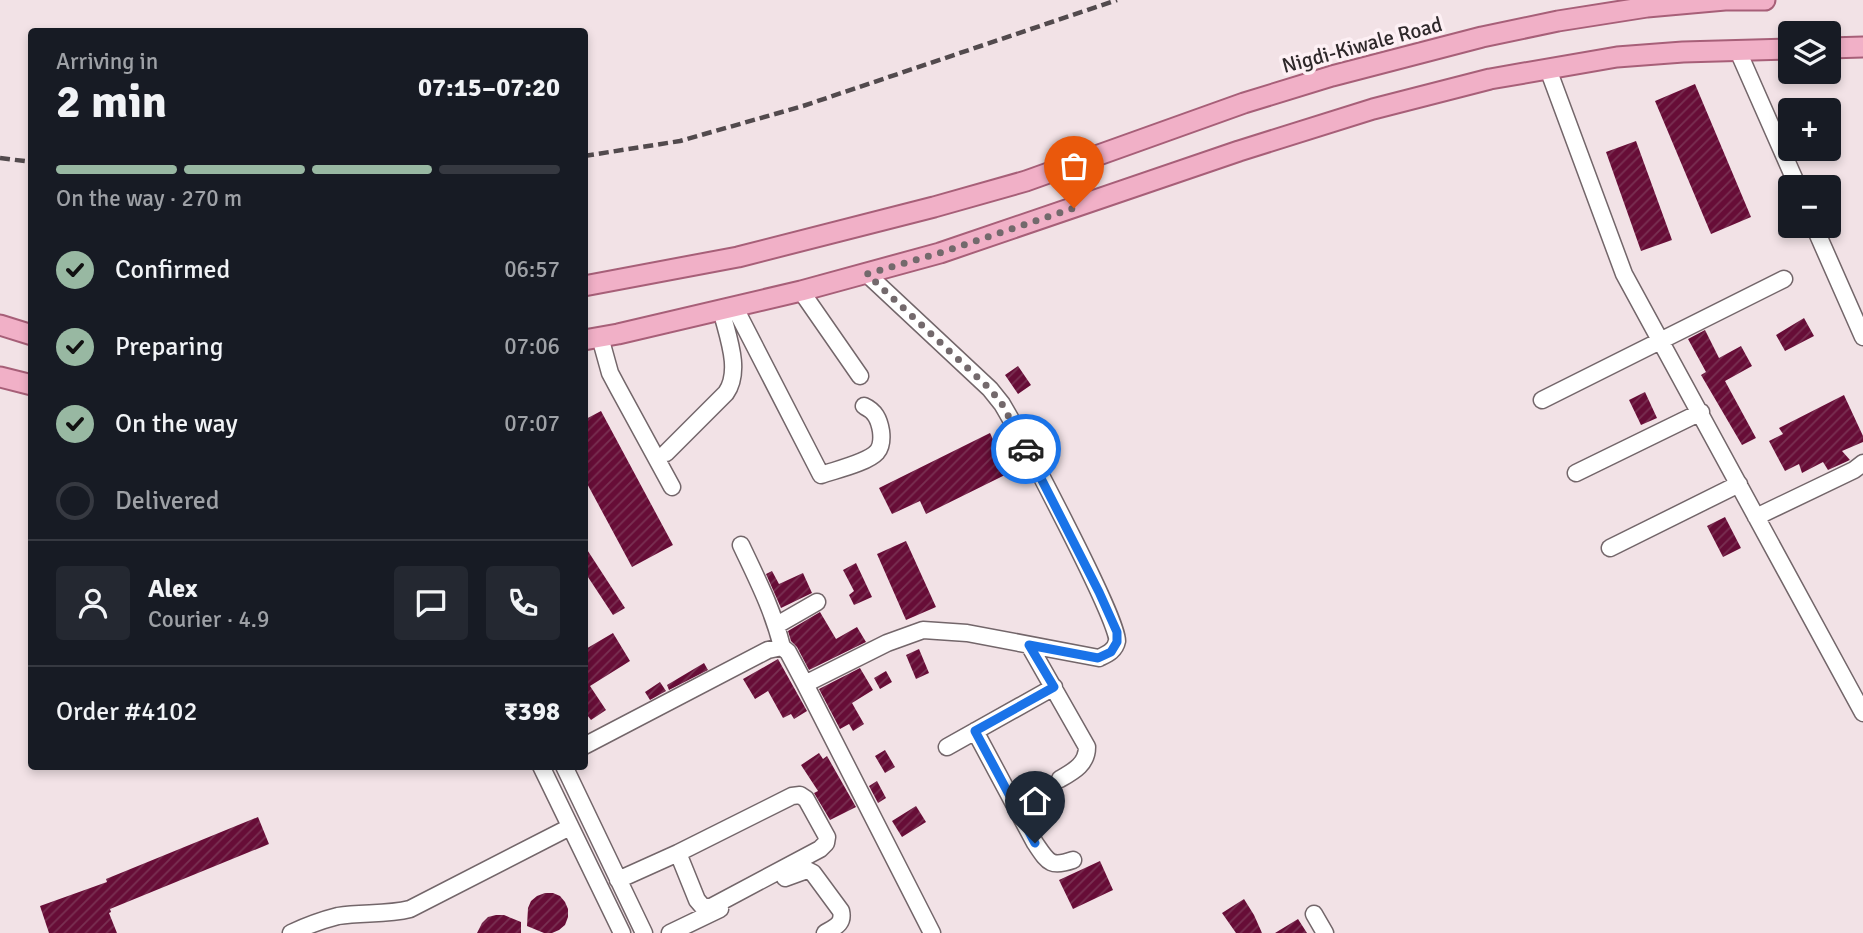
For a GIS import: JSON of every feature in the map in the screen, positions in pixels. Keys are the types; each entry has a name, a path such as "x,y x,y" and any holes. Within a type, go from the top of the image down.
{"main road":[{"name":"Nigdi-Kiwale Road","path":"588,285 738,257 1026,181 1244,103 1423,51 1558,21 1647,7 1725,0 1765,0"},
{"path":"1841,48 1863,47"},
{"path":"592,338 800,291 940,253 1239,151 1373,109 1490,79 1617,57 1778,49"},
{"path":"0,325 28,334"},
{"path":"0,377 28,384"}],"street":[{"path":"1738,51 1793,175"},
{"path":"1548,69 1624,274 1863,712"},
{"path":"1819,238 1863,337"},
{"path":"805,684 887,643 923,631 967,633 1098,658 1111,652 1117,642 1117,632 1099,592 1002,404 990,389 867,274"},
{"path":"1542,400 1784,279"},
{"path":"800,291 860,376"},
{"path":"728,308 821,475 865,460 881,446 880,422 873,410 864,406"},
{"path":"666,453 730,387 734,369 728,308"},
{"path":"592,338 672,487"},
{"path":"1576,473 1701,412"},
{"path":"1756,517 1854,470 1863,463"},
{"path":"1610,548 1739,484"},
{"path":"741,545 769,603 782,647 788,652 805,684 932,933"},
{"path":"777,625 817,602"},
{"path":"1029,645 1087,747 1087,756 1078,769 1060,779"},
{"path":"588,744 768,650 782,647"},
{"path":"947,747 1054,687"},
{"path":"975,731 1043,854 1056,864 1073,860"},
{"path":"543,770 622,933"},
{"path":"566,770 643,933"},
{"path":"618,880 792,796 800,795 806,799 827,837 826,843 820,849 711,907 703,907 697,900 678,853"},
{"path":"291,933 339,916 392,914 410,909 570,827"},
{"path":"670,933 807,870 813,873 843,917 839,925 825,933"},
{"path":"1314,914 1325,933"}],"building":[{"path":"1695,84 1751,217 1711,234 1655,101"},
{"path":"1636,141 1672,240 1641,251 1606,152"},
{"path":"1804,318 1814,336 1785,351 1776,335"},
{"path":"1705,330 1719,358 1741,346 1752,366 1725,381 1756,438 1742,445 1701,375 1706,372 1688,339"},
{"path":"1018,366 1031,385 1018,394 1005,375"},
{"path":"1645,392 1657,418 1641,425 1629,400"},
{"path":"1844,395 1863,436 1863,442 1842,451 1850,460 1828,470 1823,462 1802,473 1799,464 1785,471 1769,441 1783,434 1779,428"},
{"path":"601,411 673,545 632,567 588,485 588,418"},
{"path":"990,433 1009,473 926,514 920,501 892,514 879,488"},
{"path":"1725,517 1741,548 1723,557 1707,526"},
{"path":"906,541 936,607 906,620 877,554"},
{"path":"588,551 625,608 613,615 588,577"},
{"path":"856,563 872,597 854,605 849,595 854,591 843,570"},
{"path":"772,571 779,584 803,573 812,593 781,608 766,574"},
{"path":"820,612 836,639 857,627 866,642 809,670 788,631"},
{"path":"613,633 630,661 590,686 606,710 591,720 588,716 588,648"},
{"path":"919,649 929,673 916,679 906,655"},
{"path":"778,659 807,711 794,719 791,714 783,718 768,691 755,699 743,679"},
{"path":"704,663 708,670 669,690 667,685"},
{"path":"860,668 873,690 852,703 864,724 853,731 849,724 840,729 819,689"},
{"path":"886,671 892,682 880,689 874,678"},
{"path":"660,682 666,691 650,700 645,692"},
{"path":"885,750 895,767 885,773 875,756"},
{"path":"819,753 823,759 827,756 856,807 830,820 814,793 818,791 801,765"},
{"path":"877,781 886,798 878,803 869,786"},
{"path":"916,806 926,822 902,837 892,821"},
{"path":"258,817 269,844 110,909 117,933 49,933 40,906 107,882 106,879"},
{"path":"1100,861 1113,890 1073,909 1059,880"},
{"path":"545,893 560,896 568,909 565,925 552,933 544,933 527,926 531,901"},
{"path":"1244,899 1262,933 1236,933 1222,913"},
{"path":"504,915 521,922 521,933 477,933 488,917"},
{"path":"1298,919 1307,933 1275,933"}],"railway":[{"path":"588,155 680,141 803,106 1117,0"},
{"path":"0,158 28,162"}],"way so far":[{"path":"1026,449 1002,404 990,389 867,274 940,253 1074,208"}],"route":[{"path":"1026,449 1117,632 1117,642 1111,652 1098,658 1029,645 1054,687 975,731 1035,843"}]}
